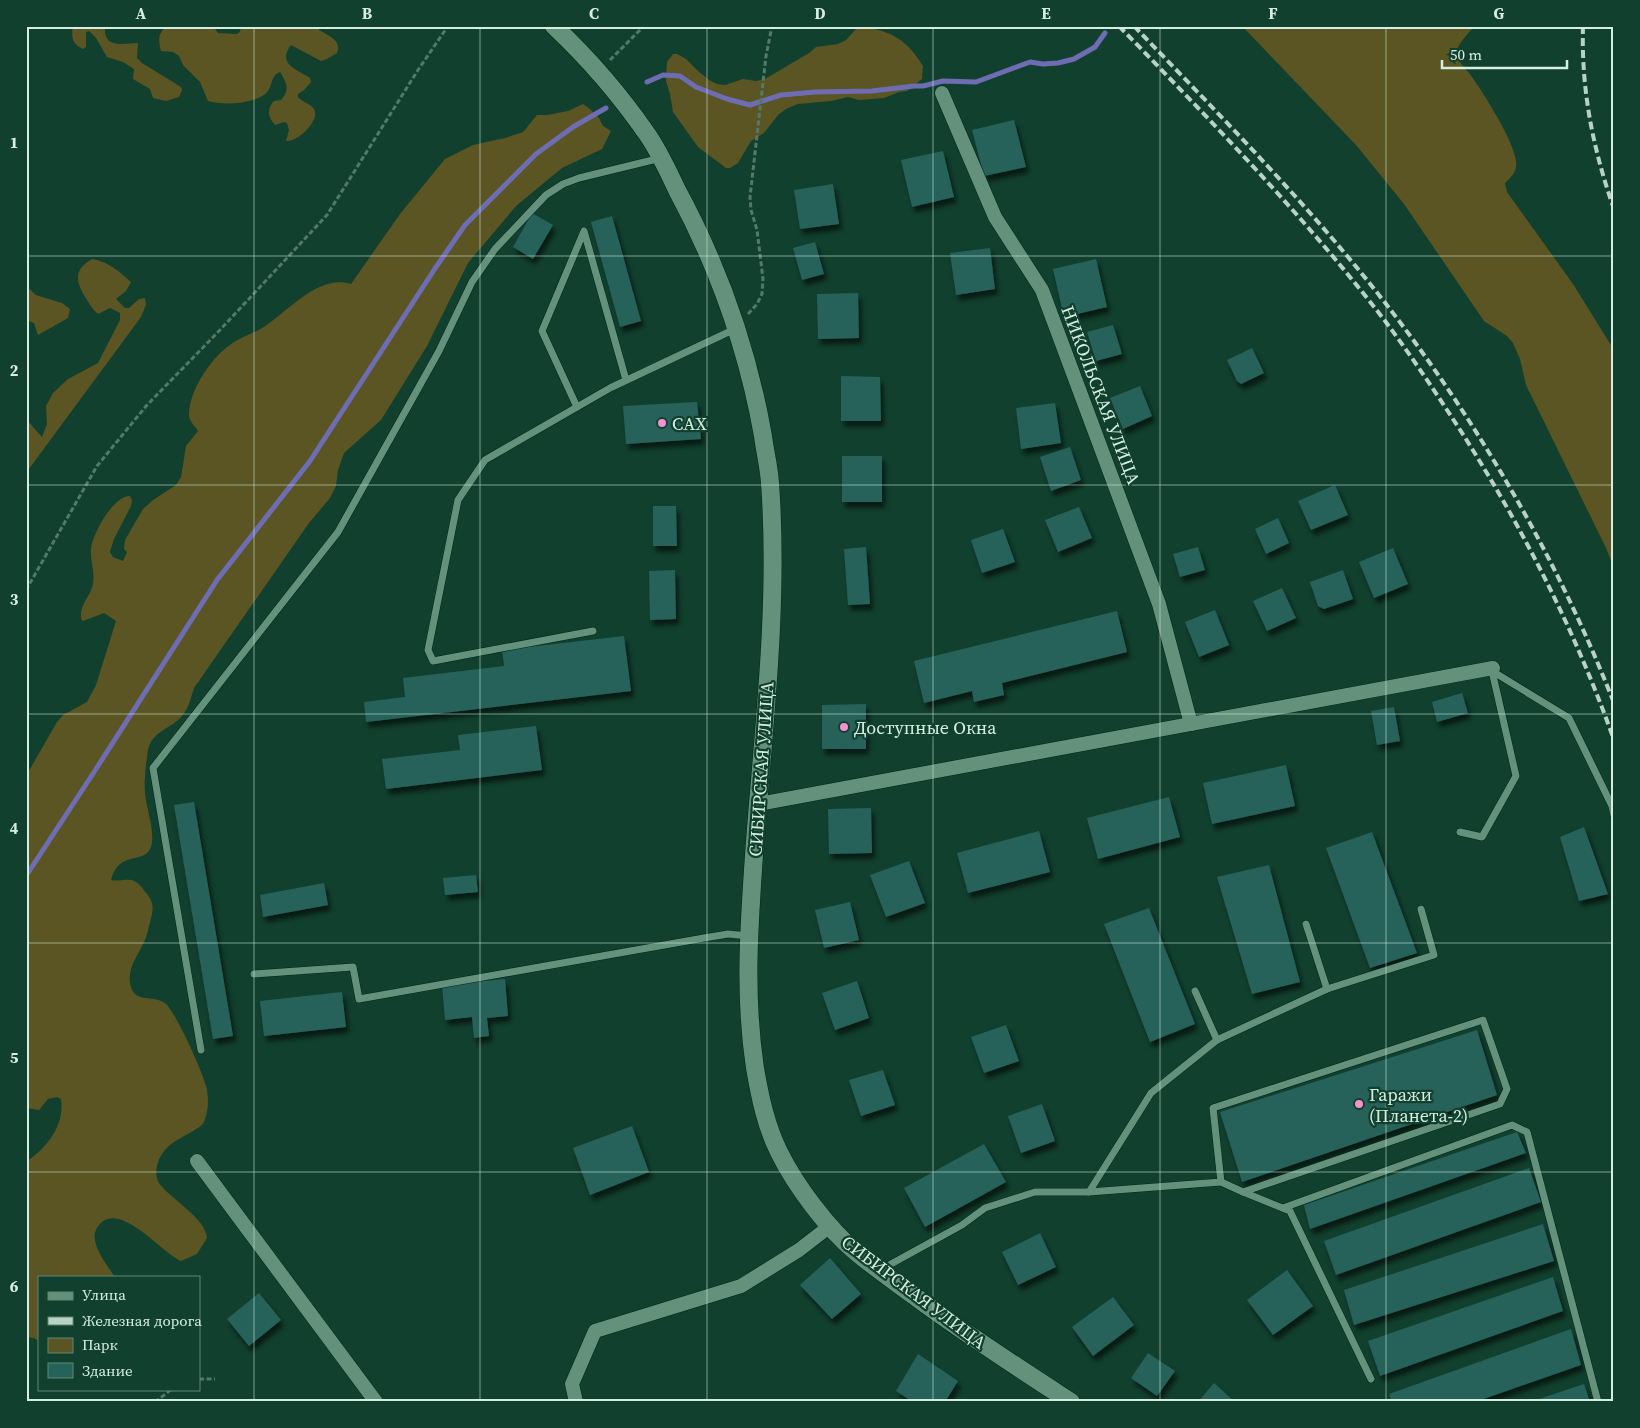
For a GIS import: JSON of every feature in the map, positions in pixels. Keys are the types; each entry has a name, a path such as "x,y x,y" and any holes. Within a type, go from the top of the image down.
{"street":[{"name":"СИБИРСКАЯ УЛИЦА","path":"554,26 599,71 649,136 661,158 693,220 718,278 748,367 760,423 770,477 773,540 770,637 747,965 751,1040 760,1096 778,1152 802,1190 830,1226 853,1250 946,1320 1071,1402"},
{"name":"НИКОЛЬСКАЯ УЛИЦА","path":"942,93 995,217 1042,290 1159,604 1191,724"},
{"path":"758,804 1492,670"},
{"path":"197,1161 376,1402"},
{"path":"576,1402 572,1384 595,1331 742,1286 799,1250 830,1226"}],"lane":[{"path":"201,1050 153,768 338,532 439,351 472,282 496,249 546,195 563,184 579,178 661,158"},
{"path":"577,407 542,331 584,232 626,380"},
{"path":"593,631 433,661 428,650 458,500 485,460 626,380 735,329"},
{"path":"1492,670 1569,718 1612,806 1614,815"},
{"path":"1460,832 1482,837 1516,776 1492,670"},
{"path":"1089,1192 1152,1093 1217,1040 1327,989 1434,955 1421,909"},
{"path":"1306,924 1327,989"},
{"path":"254,974 353,967 359,999 728,934 749,936"},
{"path":"1196,992 1217,1040"},
{"path":"1221,1182 1213,1108 1483,1020 1507,1089 1500,1104 1242,1192"},
{"path":"1283,1208 1512,1125 1527,1132 1598,1402"},
{"path":"880,1270 962,1225 985,1208 1035,1192 1089,1192 1221,1182 1290,1211 1371,1379"}],"path":[{"path":"26,590 96,466 147,405 328,215 418,70 448,26"},
{"path":"599,71 644,26"},
{"path":"735,329 757,304 762,294 763,279 757,230 751,210 750,197 772,26"},
{"path":"200,1379 215,1379"},
{"path":"155,1402 171,1390"}],"green space":[{"path":"73,26 105,26 105,34 111,42 116,44 138,43 137,58 181,87 182,90 179,97 166,101 153,98 150,89 133,79 134,69 123,62 107,57 96,38 89,31 86,32 86,47 83,49 77,45 72,37"},
{"path":"166,26 213,26 218,33 236,34 239,33 242,26 320,26 319,30 330,36 338,45 337,53 321,61 291,45 286,57 294,69 310,78 311,82 298,94 298,97 314,109 314,119 307,130 291,141 286,141 289,130 287,123 275,125 270,119 270,107 274,101 281,100 286,93 286,83 280,72 274,77 268,91 257,99 240,103 214,103 208,101 200,82 183,65 179,56 173,52 161,51 159,37"},
{"path":"1242,26 1475,26 1460,45 1457,54 1461,64 1470,74 1491,106 1512,147 1516,159 1516,167 1505,183 1507,192 1573,284 1614,350 1614,568 1526,385 1520,359 1513,343 1507,336 1484,321 1404,204 1356,145"},
{"path":"857,28 872,28 890,34 904,43 911,49 923,66 922,79 907,91 884,98 859,100 848,97 831,101 798,104 786,109 778,115 764,133 751,141 738,163 730,168 726,168 698,147 673,112 666,81 667,62 673,54 686,59 709,80 717,84 725,85 743,79 756,81 765,79 816,47 838,44 846,40"},
{"path":"583,104 599,118 603,126 611,131 602,149 562,168 516,206 468,263 427,346 381,420 344,453 338,470 336,486 330,498 309,523 194,688 184,713 178,720 153,738 150,744 145,787 152,830 152,843 147,853 119,865 111,880 134,881 150,898 152,911 147,933 130,972 132,990 140,997 161,1001 171,1010 205,1082 208,1107 203,1124 165,1150 160,1157 156,1175 164,1189 200,1223 207,1238 197,1254 181,1261 127,1222 116,1219 106,1220 97,1228 95,1240 103,1260 114,1276 38,1276 38,1340 26,1337 26,1162 41,1150 53,1135 62,1109 61,1099 57,1097 48,1099 39,1110 26,1108 26,776 57,722 63,715 87,702 96,685 116,621 104,613 83,621 81,619 82,608 93,583 91,549 95,534 111,508 124,497 130,496 132,500 131,506 114,539 110,552 113,557 123,561 127,552 124,549 125,540 143,509 176,485 181,477 186,446 198,431 189,417 193,394 204,374 218,355 238,340 264,327 306,294 317,288 339,282 351,284 400,214 445,159 473,145 523,132 537,115 568,111"},
{"path":"92,259 108,265 131,282 126,291 116,299 125,308 129,308 139,299 145,298 146,305 141,317 26,473 26,419 42,437 47,424 46,406 53,393 68,379 98,363 120,320 120,313 110,308 98,314 90,305 81,289 78,275 82,267"},
{"path":"26,286 36,295 62,303 70,309 68,318 38,335 34,323 26,320"}],"building":[{"path":"1014,120 1026,167 984,176 972,130"},
{"path":"943,151 954,197 912,207 901,160"},
{"path":"833,184 839,224 800,229 794,190"},
{"path":"532,213 553,225 533,259 513,247"},
{"path":"612,216 641,321 620,327 591,222"},
{"path":"815,242 824,274 802,280 793,248"},
{"path":"990,248 995,289 956,295 950,253"},
{"path":"1096,259 1107,307 1064,317 1053,269"},
{"path":"858,293 859,338 818,339 817,294"},
{"path":"1113,325 1122,354 1096,361 1087,332"},
{"path":"1252,348 1264,373 1241,384 1237,381 1227,360"},
{"path":"841,376 880,377 881,421 841,421"},
{"path":"1140,386 1152,416 1123,429 1110,398"},
{"name":"САХ","path":"697,402 701,439 626,444 623,406"},
{"path":"1055,403 1061,443 1021,449 1016,408"},
{"path":"1070,447 1081,480 1051,491 1040,457"},
{"path":"842,456 882,456 882,502 842,502"},
{"path":"1335,485 1348,515 1311,530 1298,501"},
{"path":"653,506 676,506 677,546 653,546"},
{"path":"1079,507 1092,538 1058,552 1045,520"},
{"path":"1278,518 1289,543 1266,554 1255,529"},
{"path":"1003,529 1015,562 982,573 971,540"},
{"path":"866,547 870,604 848,605 844,549"},
{"path":"1198,547 1205,570 1180,577 1173,554"},
{"path":"1393,548 1408,584 1374,598 1359,562"},
{"path":"675,570 676,619 650,620 649,571"},
{"path":"1343,570 1353,599 1324,609 1318,606 1310,582"},
{"path":"1282,588 1296,618 1267,631 1253,601"},
{"path":"1215,610 1229,645 1199,657 1185,622"},
{"path":"1117,611 1127,652 1002,683 1004,695 974,702 972,691 924,703 914,661"},
{"path":"624,636 631,691 366,722 364,702 405,697 403,678 504,666 502,650"},
{"path":"1462,693 1468,713 1437,722 1432,702"},
{"name":"Доступные Окна","path":"866,704 866,749 822,749 822,705"},
{"path":"1394,707 1400,741 1377,745 1371,711"},
{"path":"536,726 542,770 386,789 382,759 460,750 458,735"},
{"path":"1286,765 1295,806 1212,824 1203,783"},
{"path":"1169,797 1180,837 1098,859 1087,818"},
{"path":"194,802 233,1036 213,1039 174,805"},
{"path":"871,808 872,853 829,854 828,809"},
{"path":"1584,827 1608,894 1579,901 1560,837"},
{"path":"1039,831 1050,872 968,893 957,853"},
{"path":"1372,832 1417,953 1370,968 1326,848"},
{"path":"909,861 925,903 886,917 870,875"},
{"path":"1269,865 1300,982 1252,994 1217,877"},
{"path":"476,875 478,892 445,895 443,878"},
{"path":"324,883 328,905 263,917 260,895"},
{"path":"850,902 859,940 824,948 815,910"},
{"path":"1149,908 1195,1024 1150,1042 1104,924"},
{"path":"505,979 508,1016 487,1018 489,1036 474,1038 472,1017 445,1020 442,985"},
{"path":"857,981 869,1018 835,1030 822,993"},
{"path":"342,992 346,1027 264,1036 260,1001"},
{"path":"1006,1025 1019,1061 984,1073 971,1037"},
{"name":"Гаражи (Планета-2)","path":"1477,1030 1497,1095 1242,1182 1220,1112"},
{"path":"883,1070 895,1105 861,1116 849,1080"},
{"path":"1042,1104 1055,1141 1021,1153 1008,1116"},
{"path":"632,1126 649,1172 590,1195 573,1148"},
{"path":"1517,1132 1526,1153 1310,1229 1304,1205"},
{"path":"984,1144 1006,1182 925,1227 904,1188"},
{"path":"1529,1168 1541,1202 1336,1275 1324,1241"},
{"path":"1543,1224 1554,1261 1354,1325 1344,1290"},
{"path":"1040,1233 1056,1267 1018,1285 1002,1252"},
{"path":"830,1258 861,1294 832,1319 800,1285"},
{"path":"1287,1270 1313,1306 1273,1335 1247,1300"},
{"path":"1553,1277 1563,1311 1380,1376 1368,1341"},
{"path":"259,1293 281,1320 249,1346 227,1319"},
{"path":"1113,1297 1134,1325 1093,1356 1072,1327"},
{"path":"1571,1329 1581,1365 1475,1402 1392,1402 1389,1394"},
{"path":"1148,1353 1175,1371 1157,1396 1131,1378"},
{"path":"918,1354 958,1381 945,1402 913,1402 896,1391"},
{"path":"1214,1383 1235,1402 1198,1402"},
{"path":"1584,1384 1590,1402 1533,1402 1533,1401"}],"waterway":[{"path":"647,82 663,75 680,76 696,87 727,99 750,105 781,95 815,92 872,91 923,86 943,81 976,82 1030,62 1043,64 1058,63 1074,59 1095,47 1105,33"},
{"path":"26,876 217,580 310,461 465,225 536,154 573,127 606,108"}],"railway":[{"path":"1119,26 1288,204 1382,317 1414,361 1464,436 1528,546 1566,622 1614,740"},
{"path":"1134,26 1323,227 1389,307 1428,360 1499,469 1531,526 1589,643 1614,703"},
{"path":"1583,26 1586,96 1594,142 1614,209"}],"place":[{"name":"САХ","path":"662,423"},
{"name":"Доступные Окна","path":"844,727"},
{"name":"Гаражи (Планета-2)","path":"1359,1104"}]}
